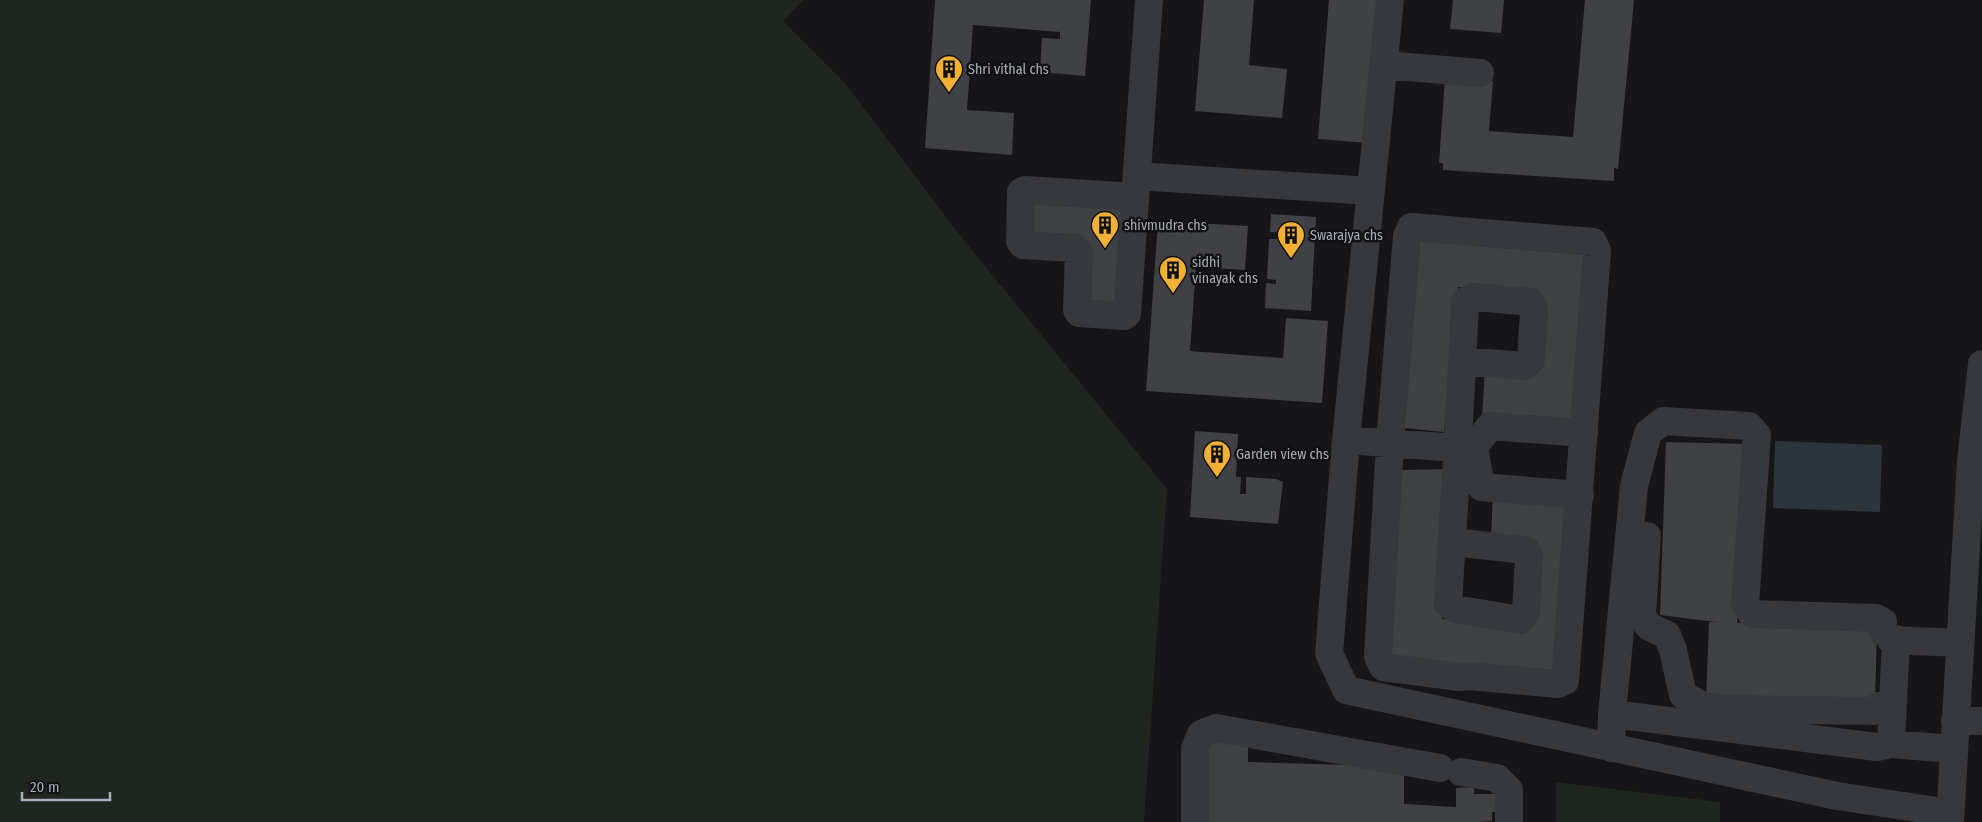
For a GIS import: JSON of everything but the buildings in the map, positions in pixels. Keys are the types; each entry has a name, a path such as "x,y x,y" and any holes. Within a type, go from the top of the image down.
{"street":[{"path":"1149,0 1136,187 1127,314 1124,316 1079,313 1076,310 1079,252 1075,248 1023,245 1020,241 1021,192 1024,190 1136,187 1371,192"},
{"path":"1390,0 1346,440 1329,653 1346,690 1837,796 1950,817 1971,461 1982,364"},
{"path":"1384,65 1480,73"},
{"path":"1411,227 1593,242 1597,251 1565,681 1558,684 1468,676 1459,677 1383,667 1378,657 1390,442 1407,236 1411,227"},
{"path":"1452,542 1466,448 1462,361"},
{"path":"1611,748 1612,714 1634,486 1648,433 1663,421 1749,426 1757,435 1745,606 1752,614 1876,618 1883,622 1890,637 1891,744"},
{"path":"1346,440 1466,448 1490,426 1584,433"},
{"path":"1466,448 1481,487 1580,495"},
{"path":"1651,483 1642,615 1648,626 1667,636 1673,650 1683,695 1702,705 1721,709 1873,711 1879,706"},
{"path":"1890,637 1960,643"},
{"path":"1612,714 1877,748 1891,744 1953,749"},
{"path":"1955,721 1982,721"},
{"path":"1194,822 1195,748 1201,734 1216,728 1496,778 1509,790 1509,822"}],"shaded area":[{"path":"0,0 803,0 783,21 844,82 962,238 1167,489 1144,822 0,822"},
{"path":"1775,441 1882,445 1880,512 1773,508"},
{"path":"1556,782 1720,802 1720,822 1556,822"}],"place":[{"name":"Shri vithal chs","path":"949,93"},
{"name":"shivmudra chs","path":"1105,249"},
{"name":"Swarajya chs","path":"1291,259"},
{"name":"sidhi vinayak chs","path":"1173,294"},
{"name":"Garden view chs","path":"1217,478"}]}
